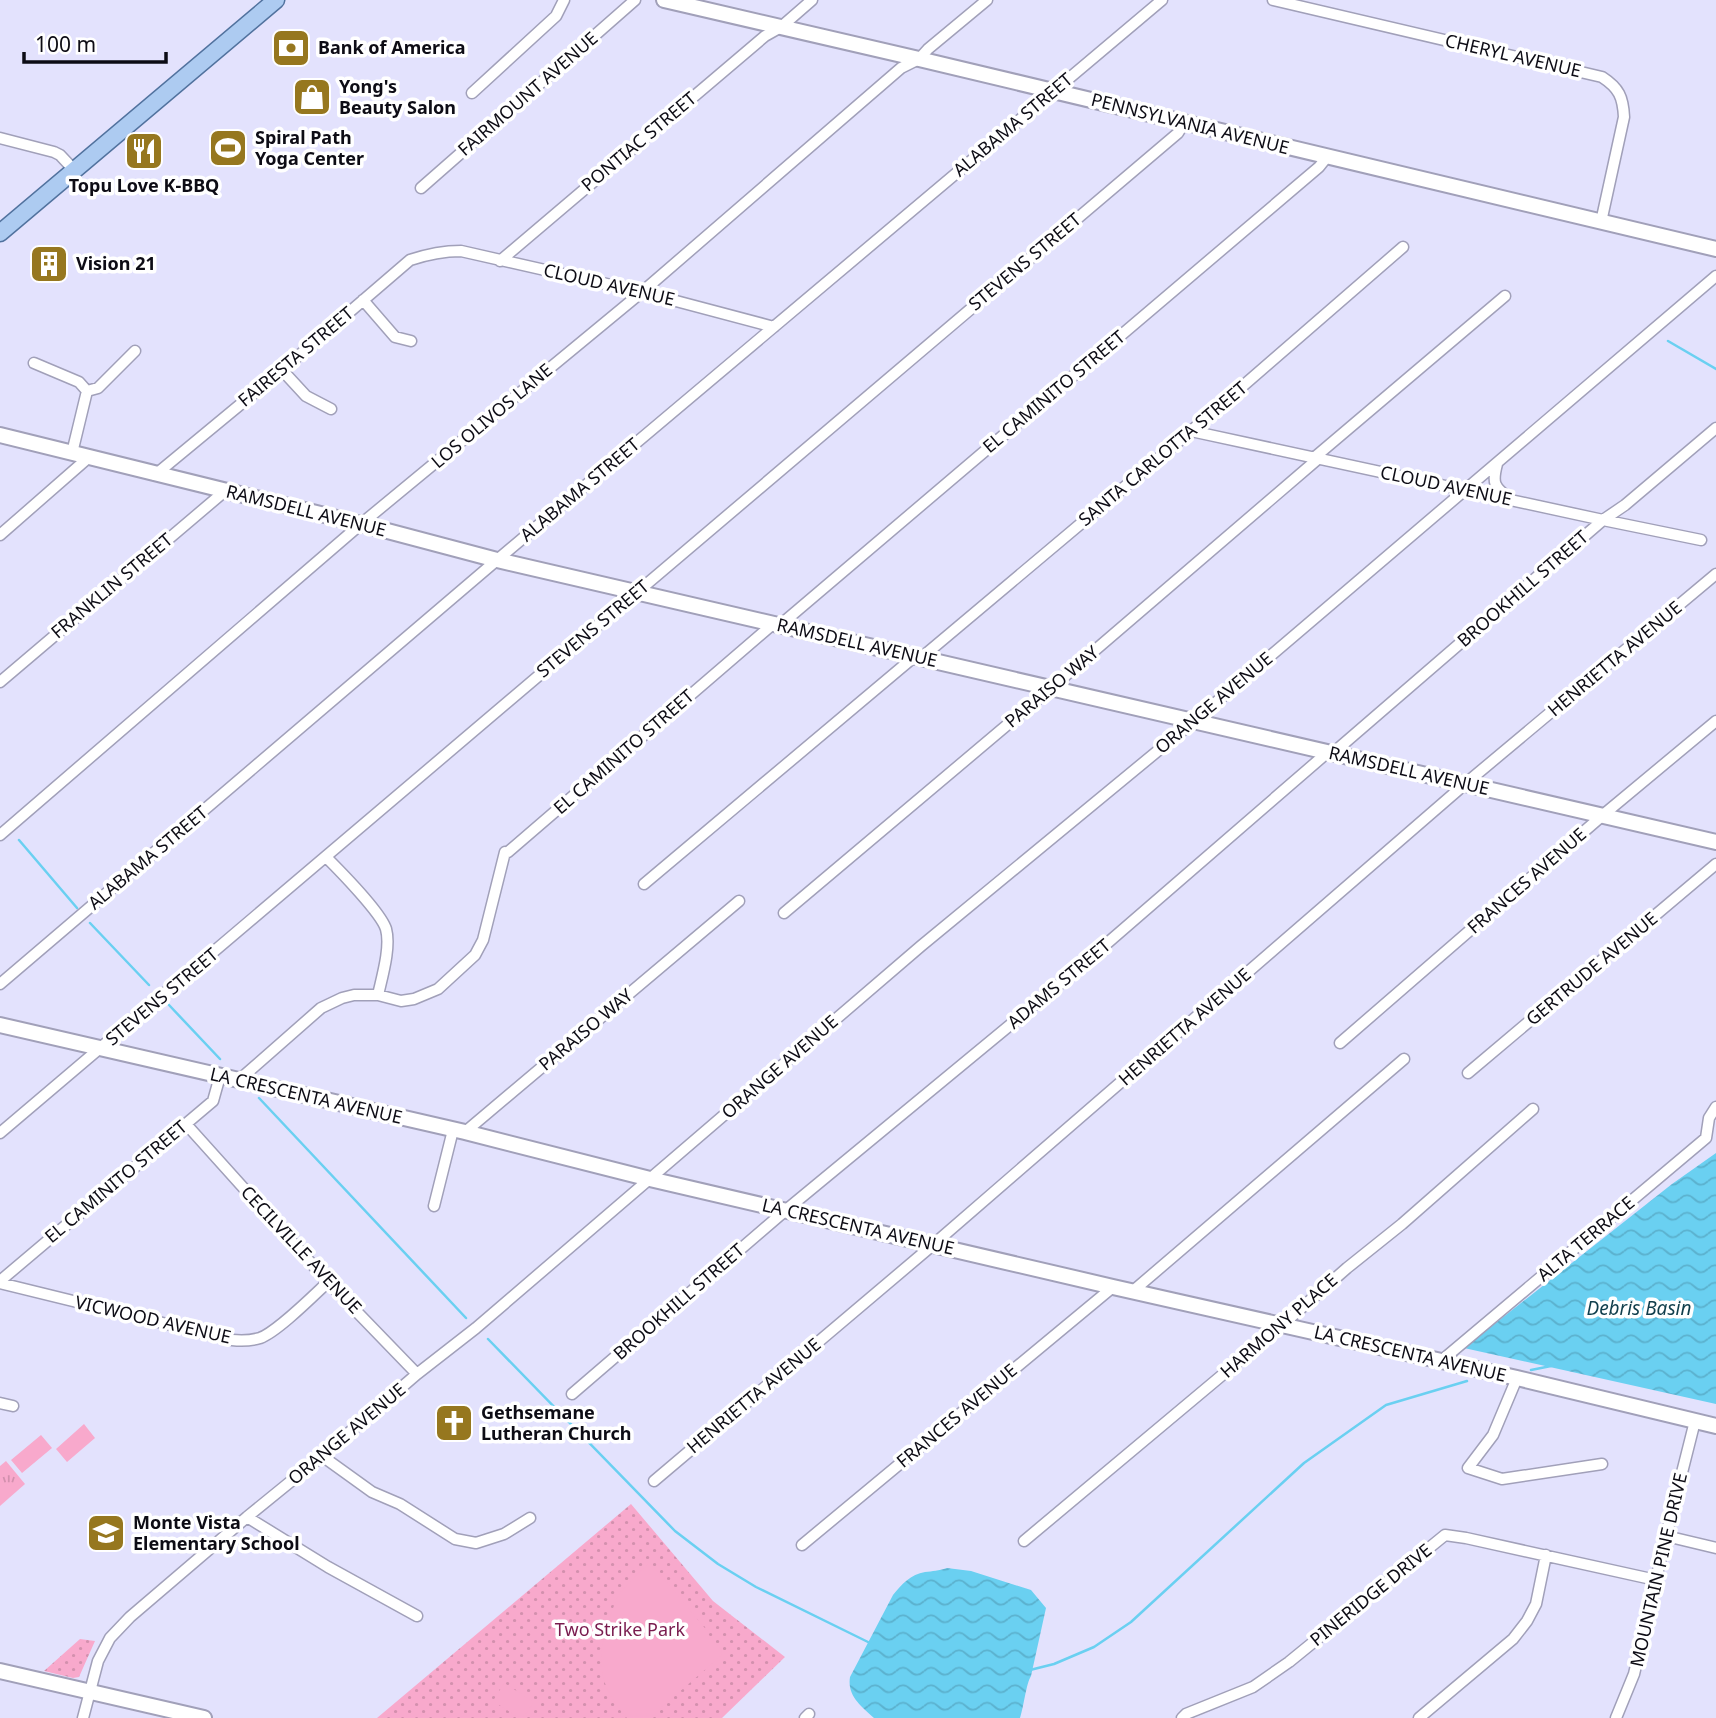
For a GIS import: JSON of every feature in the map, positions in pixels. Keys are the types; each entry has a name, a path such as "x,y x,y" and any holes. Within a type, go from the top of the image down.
{"main road":[{"path":"0,233 276,0"}],"street":[{"path":"472,93 556,16 564,0"},
{"name":"FAIRMOUNT AVENUE","path":"421,188 635,0"},
{"name":"PENNSYLVANIA AVENUE","path":"664,0 1716,249"},
{"path":"781,27 812,0"},
{"name":"LOS OLIVOS LANE","path":"0,835 361,524 642,292 901,68 919,59 987,0"},
{"name":"ALABAMA STREET","path":"0,984 497,560 1162,0"},
{"name":"CHERYL AVENUE","path":"1273,0 1603,78 1617,89 1623,102 1624,117 1601,222"},
{"name":"PONTIAC STREET","path":"500,261 765,36 781,27"},
{"name":"STEVENS STREET","path":"0,1133 1178,133 1184,123"},
{"path":"0,138 54,152 75,171"},
{"name":"EL CAMINITO STREET","path":"239,1080 321,1008 342,998 379,995 401,1001 414,999 438,989 475,955 483,940 506,852 1320,167 1327,157"},
{"name":"SANTA CARLOTTA STREET","path":"644,884 1191,431 1403,247"},
{"name":"CLOUD AVENUE","path":"442,251 461,251 642,292 774,327"},
{"name":"FAIRESTA STREET","path":"155,474 410,260 442,251"},
{"name":"ORANGE AVENUE","path":"83,1718 98,1661 110,1639 130,1617 247,1517 323,1457 417,1374 476,1328 921,946 1194,721 1716,276"},
{"name":"PARAISO WAY","path":"784,913 1051,688 1506,296"},
{"path":"363,300 395,338 411,341"},
{"path":"87,391 98,388 135,351"},
{"path":"34,363 79,382 87,391"},
{"path":"282,370 306,396 331,409"},
{"path":"72,453 87,391"},
{"name":"BROOKHILL STREET","path":"1331,753 1603,520 1625,505 1716,428"},
{"name":"CLOUD AVENUE","path":"1191,431 1701,540"},
{"name":"RAMSDELL AVENUE","path":"0,435 497,560 1716,842"},
{"path":"0,535 88,458"},
{"path":"1497,464 1494,484 1513,501"},
{"name":"FRANKLIN STREET","path":"0,682 225,491"},
{"name":"HENRIETTA AVENUE","path":"654,1481 934,1244 1465,784 1716,574"},
{"name":"FRANCES AVENUE","path":"1340,1043 1716,720"},
{"name":"ADAMS STREET","path":"786,1210 1067,978 1331,753"},
{"path":"326,857 378,916 386,929 385,961 379,995"},
{"name":"GERTRUDE AVENUE","path":"1468,1073 1716,864"},
{"name":"PARAISO WAY","path":"459,1131 739,901"},
{"name":"LA CRESCENTA AVENUE","path":"0,1025 1716,1426"},
{"path":"1133,1291 1404,1059"},
{"name":"EL CAMINITO STREET","path":"0,1282 213,1101 220,1076"},
{"name":"ALTA TERRACE","path":"1441,1361 1706,1138 1709,1118 1716,1107"},
{"name":"HARMONY PLACE","path":"1024,1541 1402,1224 1533,1109"},
{"name":"CECILVILLE AVENUE","path":"186,1124 328,1282 417,1374"},
{"path":"435,1206 459,1131"},
{"name":"BROOKHILL STREET","path":"572,1394 786,1210"},
{"name":"VICWOOD AVENUE","path":"0,1282 232,1340 249,1341 263,1337 274,1329 328,1282"},
{"name":"FRANCES AVENUE","path":"802,1545 1113,1287"},
{"path":"1517,1378 1493,1435 1468,1468 1502,1479 1602,1464"},
{"path":"0,1403 13,1406"},
{"name":"MOUNTAIN PINE DRIVE","path":"1616,1718 1634,1674 1695,1421"},
{"path":"323,1457 372,1492 400,1504 455,1539 476,1543 504,1534 530,1518"},
{"path":"247,1517 328,1567 418,1616"},
{"name":"PINERIDGE DRIVE","path":"1182,1718 1262,1681 1445,1535 1656,1580"},
{"path":"1666,1536 1716,1548"},
{"path":"1419,1718 1513,1639 1536,1604 1546,1555"},
{"path":"0,1671 204,1718"}],"green space":[{"path":"84,1424 95,1438 67,1462 56,1449"},
{"path":"41,1435 52,1448 22,1473 11,1460"},
{"path":"6,1461 25,1484 0,1506 0,1466"},
{"name":"Two Strike Park","path":"631,1504 713,1601 785,1657 722,1718 377,1718"},
{"path":"650,1562 722,1651 721,1656 649,1718 627,1718 606,1685 602,1674 602,1650 618,1596"},
{"path":"80,1639 95,1641 79,1677 44,1671"},
{"path":"504,1683 534,1702 523,1718 493,1701"}],"water":[{"name":"Debris Basin","path":"1716,1153 1716,1404 1464,1348 1672,1184"},
{"path":"947,1568 971,1571 1031,1590 1046,1608 1020,1718 874,1718 853,1695 850,1677 893,1595 915,1575"}],"waterway":[{"path":"1668,341 1716,369"},
{"path":"19,840 77,908"},
{"path":"90,923 149,985"},
{"path":"169,1005 220,1059"},
{"path":"259,1098 466,1318"},
{"path":"488,1339 675,1531 718,1564 756,1587 868,1642"},
{"path":"1531,1370 1551,1366"},
{"path":"1030,1670 1054,1664 1094,1647 1131,1622 1304,1463 1386,1405 1467,1381"}],"place":[{"name":"Bank of America","path":"291,48"},
{"name":"Yong's Beauty Salon","path":"312,97"},
{"name":"Spiral Path Yoga Center","path":"228,148"},
{"name":"Topu Love K-BBQ","path":"144,151"},
{"name":"Vision 21","path":"49,264"},
{"name":"Gethsemane Lutheran Church","path":"454,1423"},
{"name":"Monte Vista Elementary School","path":"106,1533"}]}
